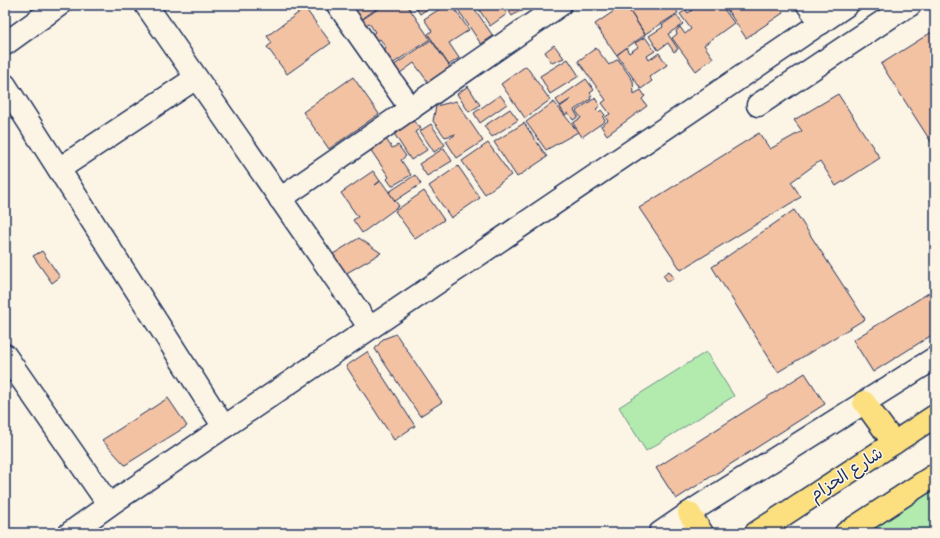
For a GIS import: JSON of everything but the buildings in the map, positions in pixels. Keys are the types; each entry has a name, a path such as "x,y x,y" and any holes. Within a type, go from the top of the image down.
{"main road":[{"path":"864,402 894,443"},
{"name":"شارع الحزام","path":"756,533 935,416"},
{"path":"846,533 935,475"},
{"path":"689,513 702,533"}],"street":[{"path":"5,44 59,5"},
{"path":"146,5 370,328"},
{"path":"338,5 411,109"},
{"path":"280,199 560,5"},
{"path":"808,5 821,23"},
{"path":"70,533 109,504 847,5"},
{"path":"758,105 899,10 910,5"},
{"path":"59,169 196,78"},
{"path":"5,85 224,427"},
{"path":"660,533 689,513 935,358"},
{"path":"8,365 109,504"}],"green space":[{"path":"706,352 734,396 646,451 619,407"},
{"path":"935,488 935,533 865,533"}]}
